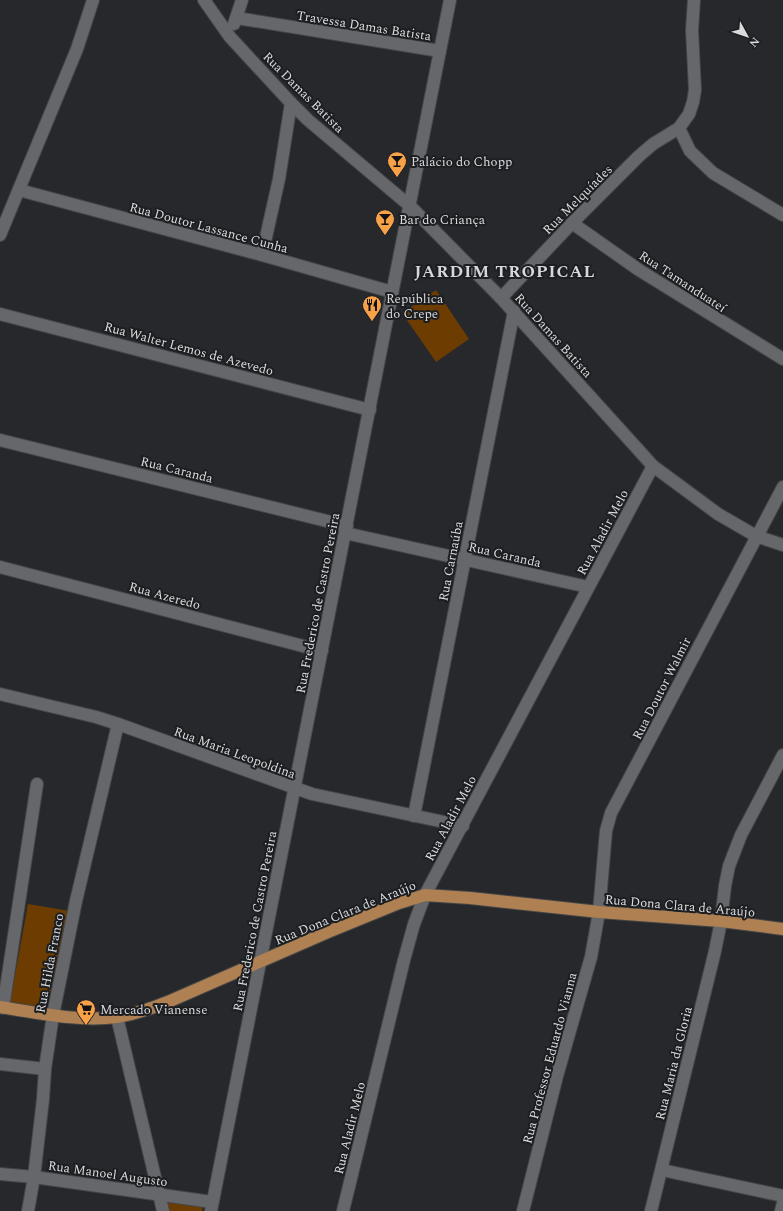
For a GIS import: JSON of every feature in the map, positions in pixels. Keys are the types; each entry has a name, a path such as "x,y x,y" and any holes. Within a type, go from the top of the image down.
{"main road":[{"name":"Rua Dona Clara de Araújo","path":"1,1008 53,1015 87,1017 117,1017 144,1011 170,1002 328,932 399,903 425,895 470,898 599,912 721,922 783,929"}],"street":[{"path":"0,235 77,49 93,0"},
{"name":"Rua Damas Batista","path":"204,0 230,37 291,103 314,125 410,206 501,298 653,466 718,514 756,536 783,545"},
{"path":"230,37 242,0"},
{"name":"Rua Frederico de Castro Pereira","path":"212,1206 450,0"},
{"path":"694,0 692,30 695,90 689,114 679,128 690,151 713,173 783,215"},
{"name":"Travessa Damas Batista","path":"236,18 440,51"},
{"path":"262,256 279,179 291,103"},
{"name":"Rua Melquíades","path":"501,298 572,223 639,156 653,144 679,128"},
{"name":"Rua Doutor Lassance Cunha","path":"19,190 392,292"},
{"name":"Rua Tamanduateí","path":"572,223 639,270 783,359"},
{"name":"Rua Carnaúba","path":"414,816 514,312"},
{"name":"Rua Walter Lemos de Azevedo","path":"0,314 370,410"},
{"name":"Rua Caranda","path":"0,440 465,559 588,587"},
{"name":"Rua Aladir Melo","path":"343,1211 404,960 414,924 425,895 653,466"},
{"name":"Rua Doutor Walmir","path":"599,912 604,843 611,813 783,487"},
{"name":"Rua Azeredo","path":"0,567 322,651"},
{"name":"Rua Maria Leopoldina","path":"0,694 96,717 118,724 294,789 462,826"},
{"name":"Rua Hilda Franco","path":"28,1211 34,1177 45,1069 53,1015 76,901 118,724"},
{"path":"721,922 725,886 741,835 783,755"},
{"path":"1,1008 37,784"},
{"name":"Rua Professor Eduardo Vianna","path":"523,1211 557,1076 590,957 599,912"},
{"name":"Rua Maria da Gloria","path":"651,1211 721,922"},
{"path":"117,1017 163,1211"},
{"path":"0,1064 45,1069"},
{"path":"662,1170 783,1196"},
{"name":"Rua Manoel Augusto","path":"0,1174 34,1177 159,1194 212,1206"},
{"path":"781,1211 783,1203"}],"shaded area":[{"path":"436,290 469,339 436,362 402,313"},
{"path":"28,904 70,911 49,1006 29,1009 10,1002"},
{"path":"165,1200 203,1206 202,1211 167,1211"}],"place":[{"name":"Palácio do Chopp","path":"397,178"},
{"name":"Bar do Criança","path":"385,236"},
{"name":"República do Crepe","path":"372,322"},
{"name":"Mercado Vianense","path":"86,1026"}],"district":[{"name":"JARDIM TROPICAL","path":"505,271"}]}
